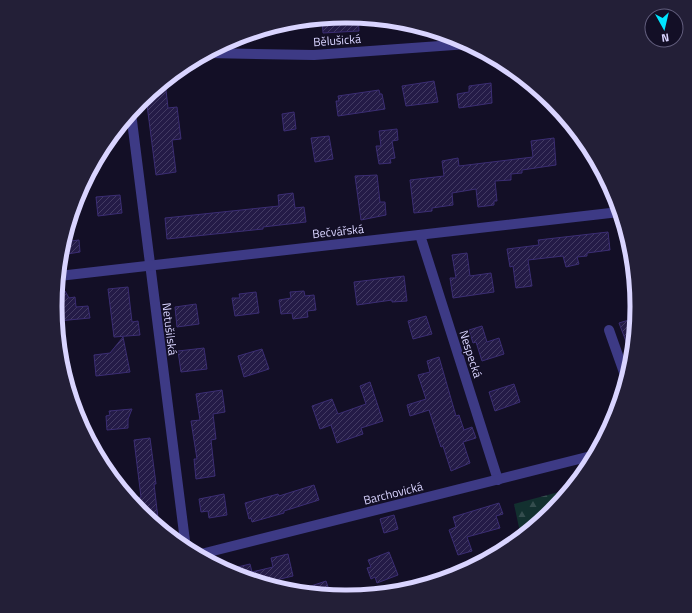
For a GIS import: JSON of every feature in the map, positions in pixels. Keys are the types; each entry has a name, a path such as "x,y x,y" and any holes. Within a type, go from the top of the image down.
{"street":[{"name":"Bělušická","path":"219,53 314,55 454,45"},
{"name":"Netušilská","path":"132,121 185,540"},
{"name":"Bečvářská","path":"64,275 149,264 613,213"},
{"name":"Nespecká","path":"420,235 498,480"},
{"path":"609,330 623,368"},
{"name":"Barchovická","path":"206,553 586,457"}],"green space":[{"path":"560,492 533,520 520,531 514,504"}],"building":[{"path":"322,24 358,24 359,31 323,33"},
{"path":"434,81 438,102 406,106 402,86"},
{"path":"491,83 492,103 459,108 457,94 469,92 469,86"},
{"path":"166,88 168,108 177,107 181,139 172,140 176,172 156,175 147,105"},
{"path":"379,90 380,94 382,94 385,109 338,116 336,101 339,101 338,96"},
{"path":"294,112 296,129 284,131 282,114"},
{"path":"397,129 398,140 392,141 395,158 390,159 391,163 379,164 376,146 381,146 379,131"},
{"path":"329,136 333,159 315,162 311,138"},
{"path":"554,138 556,165 522,170 522,173 511,174 511,180 495,181 497,201 494,201 494,205 478,207 476,189 452,193 453,205 432,208 432,211 414,213 410,180 444,176 442,161 458,158 459,166 533,157 531,141"},
{"path":"377,175 380,202 385,202 386,215 361,220 355,176"},
{"path":"293,193 295,208 304,207 306,222 263,227 263,229 167,239 165,218 279,206 278,195"},
{"path":"120,195 122,213 98,216 96,197"},
{"path":"608,232 610,250 587,253 587,256 577,257 579,264 566,267 563,256 528,260 532,286 516,288 513,266 510,267 507,249 539,245 538,240"},
{"path":"79,240 80,252 68,254 70,241"},
{"path":"467,253 470,276 491,273 494,292 453,298 450,278 456,278 452,255"},
{"path":"404,276 407,301 392,302 392,300 357,305 354,282"},
{"path":"128,287 132,322 138,321 140,335 114,337 108,289"},
{"path":"65,291 69,298 75,297 76,307 88,306 90,318 63,321 63,296"},
{"path":"304,291 305,296 314,295 316,310 307,311 308,317 293,319 292,313 281,314 279,300 291,298 290,292"},
{"path":"256,292 259,313 235,316 232,298 240,298 239,294"},
{"path":"196,304 199,324 177,327 175,307"},
{"path":"426,316 432,334 413,339 408,321"},
{"path":"629,320 627,344 619,323"},
{"path":"482,326 487,342 499,338 504,354 482,361 476,342 473,343 469,330"},
{"path":"123,337 130,372 96,376 94,355 110,353"},
{"path":"204,348 207,369 181,372 178,351"},
{"path":"262,349 269,369 244,377 238,356"},
{"path":"439,357 456,416 459,415 464,430 472,427 476,438 463,442 470,463 451,471 443,446 441,447 429,410 410,416 407,405 426,399 418,375 430,372 427,361"},
{"path":"370,382 383,421 361,428 363,434 337,443 331,425 320,429 312,406 332,399 338,414 366,404 360,386"},
{"path":"514,384 520,402 495,411 489,392"},
{"path":"222,390 225,412 213,414 216,439 211,440 215,476 196,479 194,459 197,459 191,421 200,420 196,394"},
{"path":"132,409 128,419 128,428 107,430 106,416 110,415 109,411"},
{"path":"150,438 156,484 154,484 158,519 139,500 141,497 134,440"},
{"path":"314,485 319,500 284,511 284,513 252,522 251,518 249,519 245,503 278,494 279,496"},
{"path":"224,494 227,515 209,518 208,511 201,512 199,499"},
{"path":"499,503 503,514 496,516 500,528 467,537 472,551 458,555 449,530 456,527 453,517"},
{"path":"394,515 398,529 384,533 380,519"},
{"path":"389,552 398,575 377,583 375,577 371,579 367,568 371,567 368,560"},
{"path":"288,554 293,576 274,580 255,575 236,567 250,564 252,572 273,567 271,558"},
{"path":"326,581 329,589 309,588 306,588"}]}
